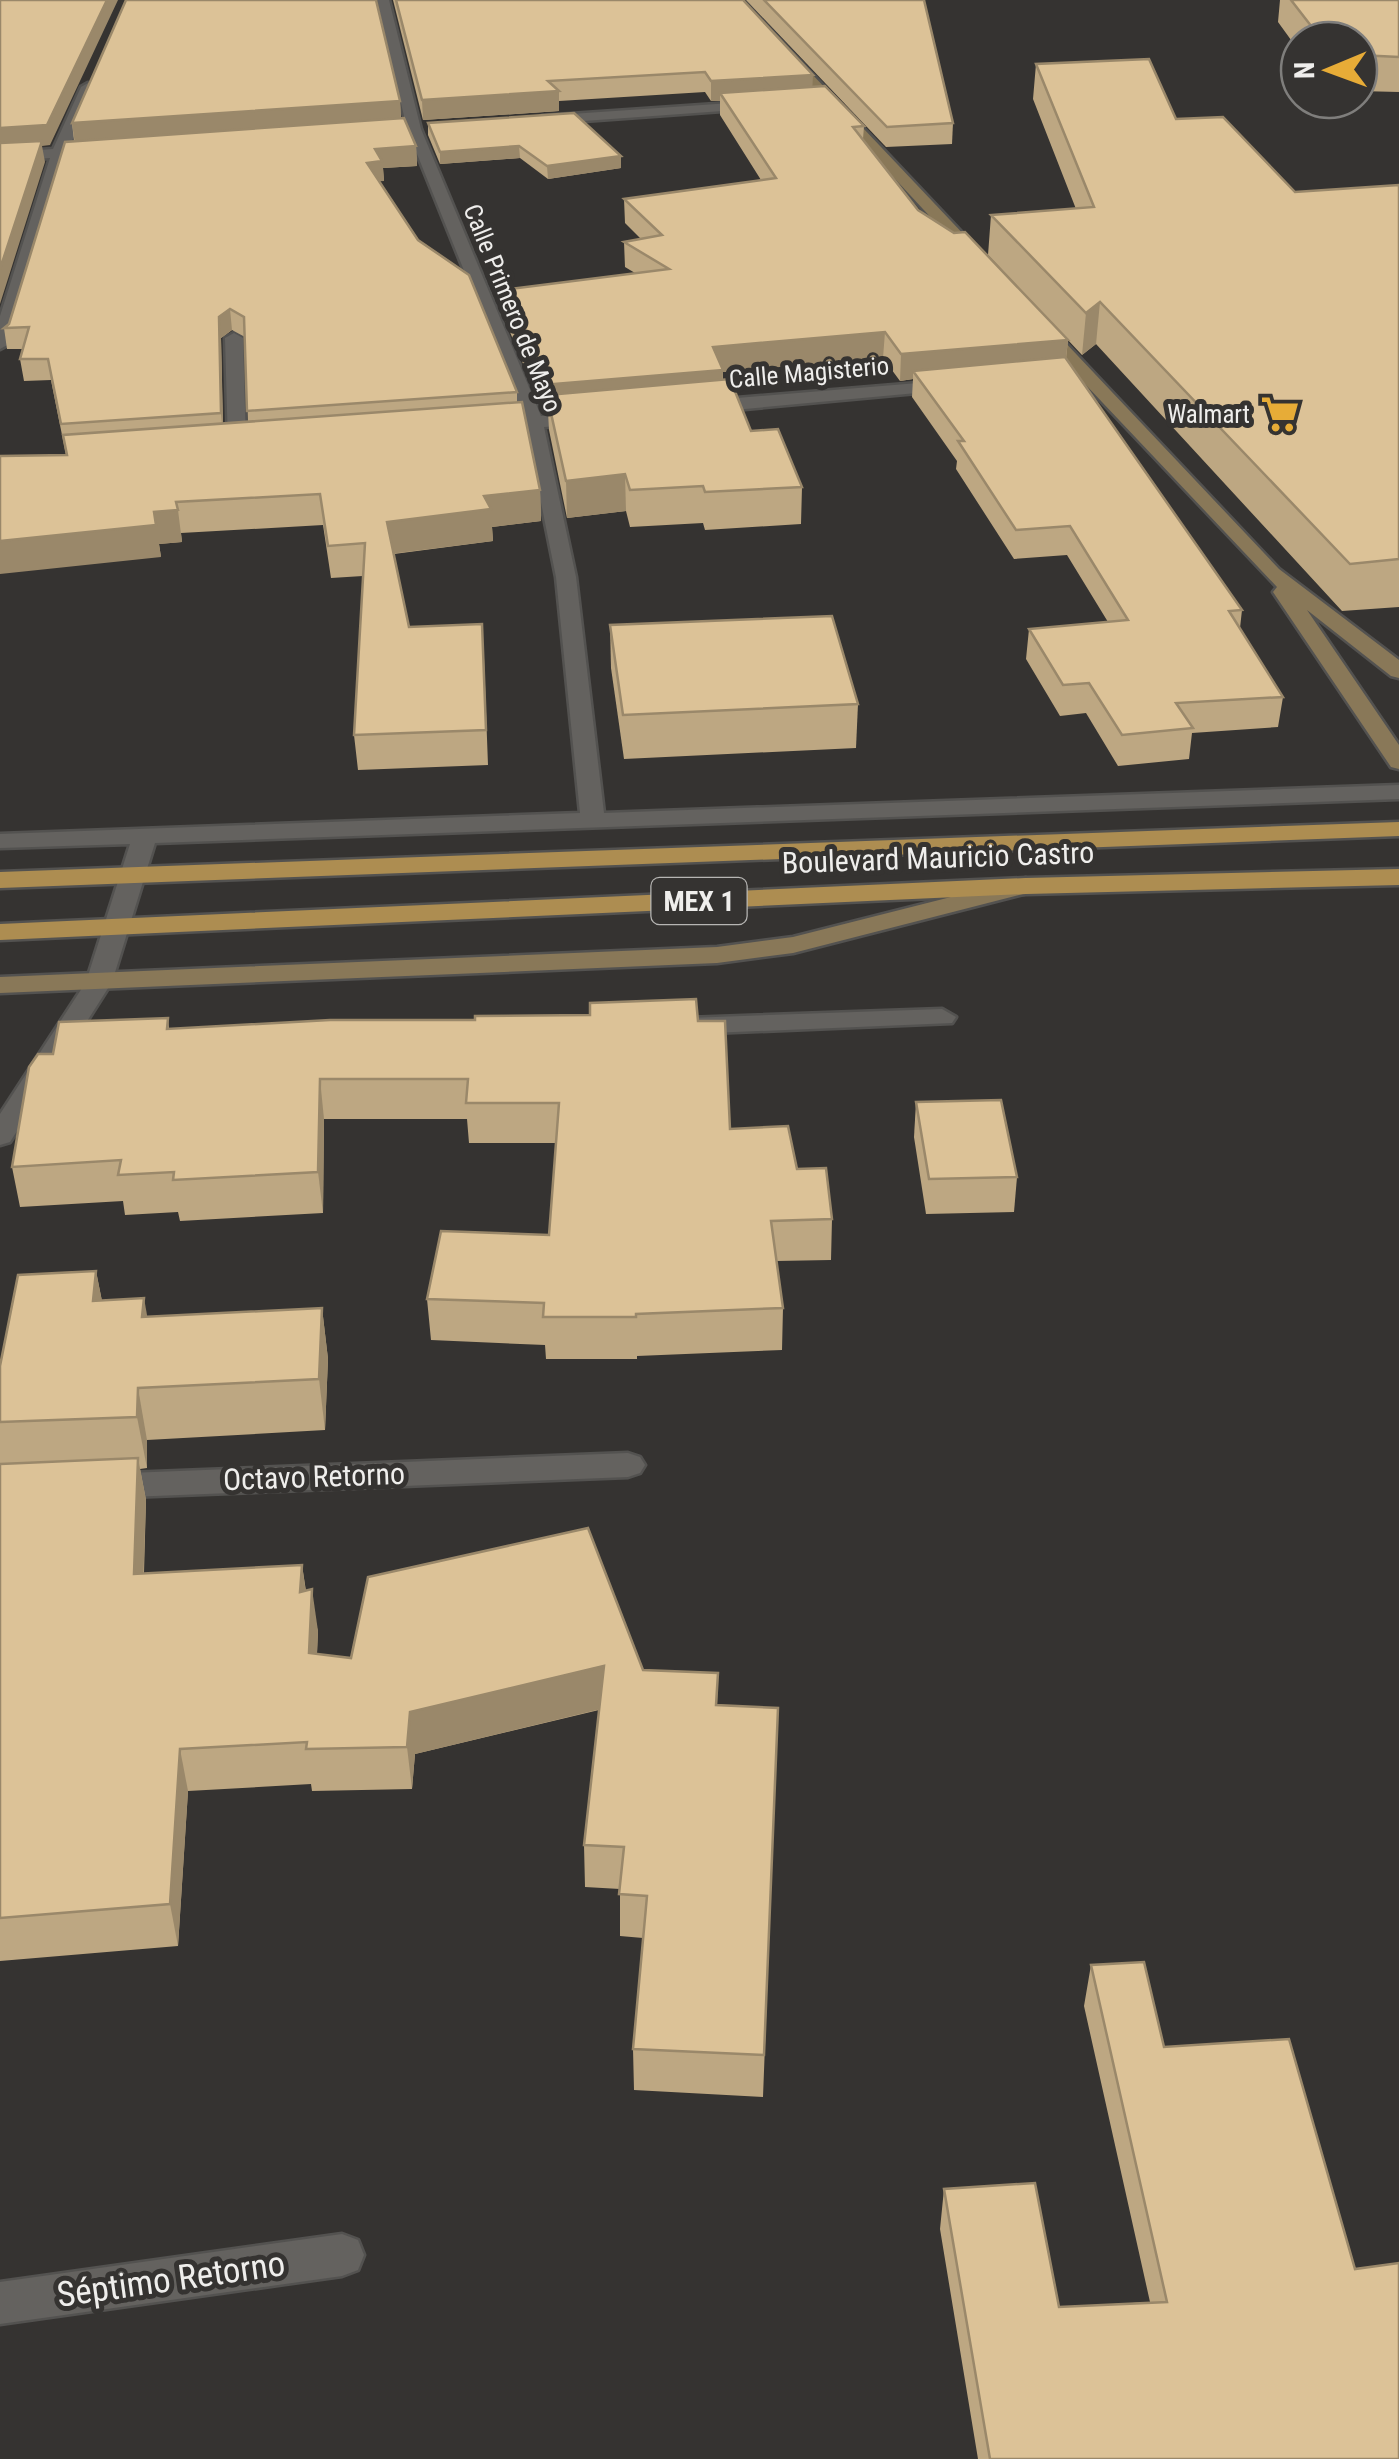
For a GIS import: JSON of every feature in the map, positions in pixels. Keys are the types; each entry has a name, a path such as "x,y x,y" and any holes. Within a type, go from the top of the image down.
{"main road":[{"name":"Boulevard Mauricio Castro","path":"0,880 1399,829"},
{"name":"Boulevard Mauricio Castro","path":"0,932 1026,886 1399,877"}],"street":[{"name":"Calle Primero de Mayo","path":"383,0 414,129 534,422 566,577 593,819"},
{"path":"735,0 990,272"},
{"path":"0,344 59,154 96,68"},
{"path":"809,102 829,100"},
{"path":"533,120 770,104"},
{"path":"0,158 118,149"},
{"path":"1030,316 1074,374 1272,572 1399,672"},
{"path":"234,338 237,444"},
{"name":"Calle Magisterio","path":"671,410 966,384"},
{"path":"474,426 612,415"},
{"path":"1272,572 1399,762"},
{"path":"0,841 1399,792"},
{"path":"0,1136 99,982 145,835"},
{"path":"0,985 718,955 793,946 1026,886"},
{"path":"666,1027 942,1017"},
{"path":"55,1050 94,1048"},
{"name":"Octavo Retorno","path":"78,1486 628,1465"},
{"name":"Séptimo Retorno","path":"0,2303 342,2255"}],"building":[{"path":"0,0 107,0 47,125 0,128"},
{"path":"126,0 376,0 400,101 72,123"},
{"path":"396,0 743,0 813,75 711,81 705,72 548,81 559,91 422,100"},
{"path":"764,0 924,0 953,123 887,127"},
{"path":"1291,0 1399,0 1399,57 1379,56 1379,20 1306,20"},
{"name":"Walmart","path":"1149,59 1176,119 1223,117 1295,192 1399,185 1399,559 1350,564 1100,302 1086,313 991,215 1094,207 1036,64"},
{"path":"825,86 864,126 853,127 918,210 954,233 965,232 1068,340 901,354 885,332 713,347 723,370 542,385 502,290 669,269 624,242 662,235 624,199 776,178 720,93"},
{"path":"574,113 621,156 547,166 519,146 440,152 428,123"},
{"path":"404,118 416,146 375,149 382,161 367,163 418,240 469,275 517,392 247,411 244,317 230,309 219,317 221,413 61,424 48,359 20,359 29,327 4,328 9,324 65,142"},
{"path":"42,141 0,269 0,143"},
{"path":"1065,357 1242,610 1229,611 1283,697 1176,703 1193,728 1122,735 1089,683 1063,685 1029,629 1128,620 1070,526 1016,530 958,441 964,441 913,371"},
{"path":"730,379 751,431 778,429 802,487 705,492 703,486 630,490 625,474 566,481 547,395"},
{"path":"522,402 540,490 484,496 491,509 387,522 409,627 482,624 486,730 354,735 365,543 328,546 320,494 176,502 178,510 154,512 156,525 0,541 0,456 67,455 63,435"},
{"path":"832,616 858,704 623,715 610,625"},
{"path":"696,999 698,1021 725,1021 730,1129 788,1126 797,1169 826,1168 832,1219 771,1221 783,1308 636,1317 543,1317 544,1303 427,1299 441,1231 549,1235 559,1103 466,1103 468,1079 320,1079 318,1172 173,1180 174,1172 118,1175 121,1160 12,1167 29,1067 38,1054 53,1054 59,1022 168,1018 167,1029 330,1020 475,1020 475,1016 590,1015 590,1003"},
{"path":"1001,1100 1017,1177 929,1179 916,1102"},
{"path":"96,1271 93,1301 144,1298 142,1317 322,1308 319,1379 138,1388 137,1417 0,1422 0,1366 18,1275"},
{"path":"138,1458 134,1574 302,1565 300,1592 312,1589 309,1653 351,1658 368,1577 588,1528 643,1670 718,1673 716,1705 778,1708 764,2055 633,2049 647,1896 619,1894 624,1847 584,1845 604,1666 410,1712 407,1747 306,1749 307,1742 180,1749 170,1904 0,1918 0,1464"},
{"path":"1144,1962 1164,2047 1289,2039 1355,2269 1399,2263 1399,2459 990,2459 944,2189 1035,2183 1059,2307 1167,2302 1091,1965"}],"place":[{"name":"Walmart","path":"1280,414"}]}
